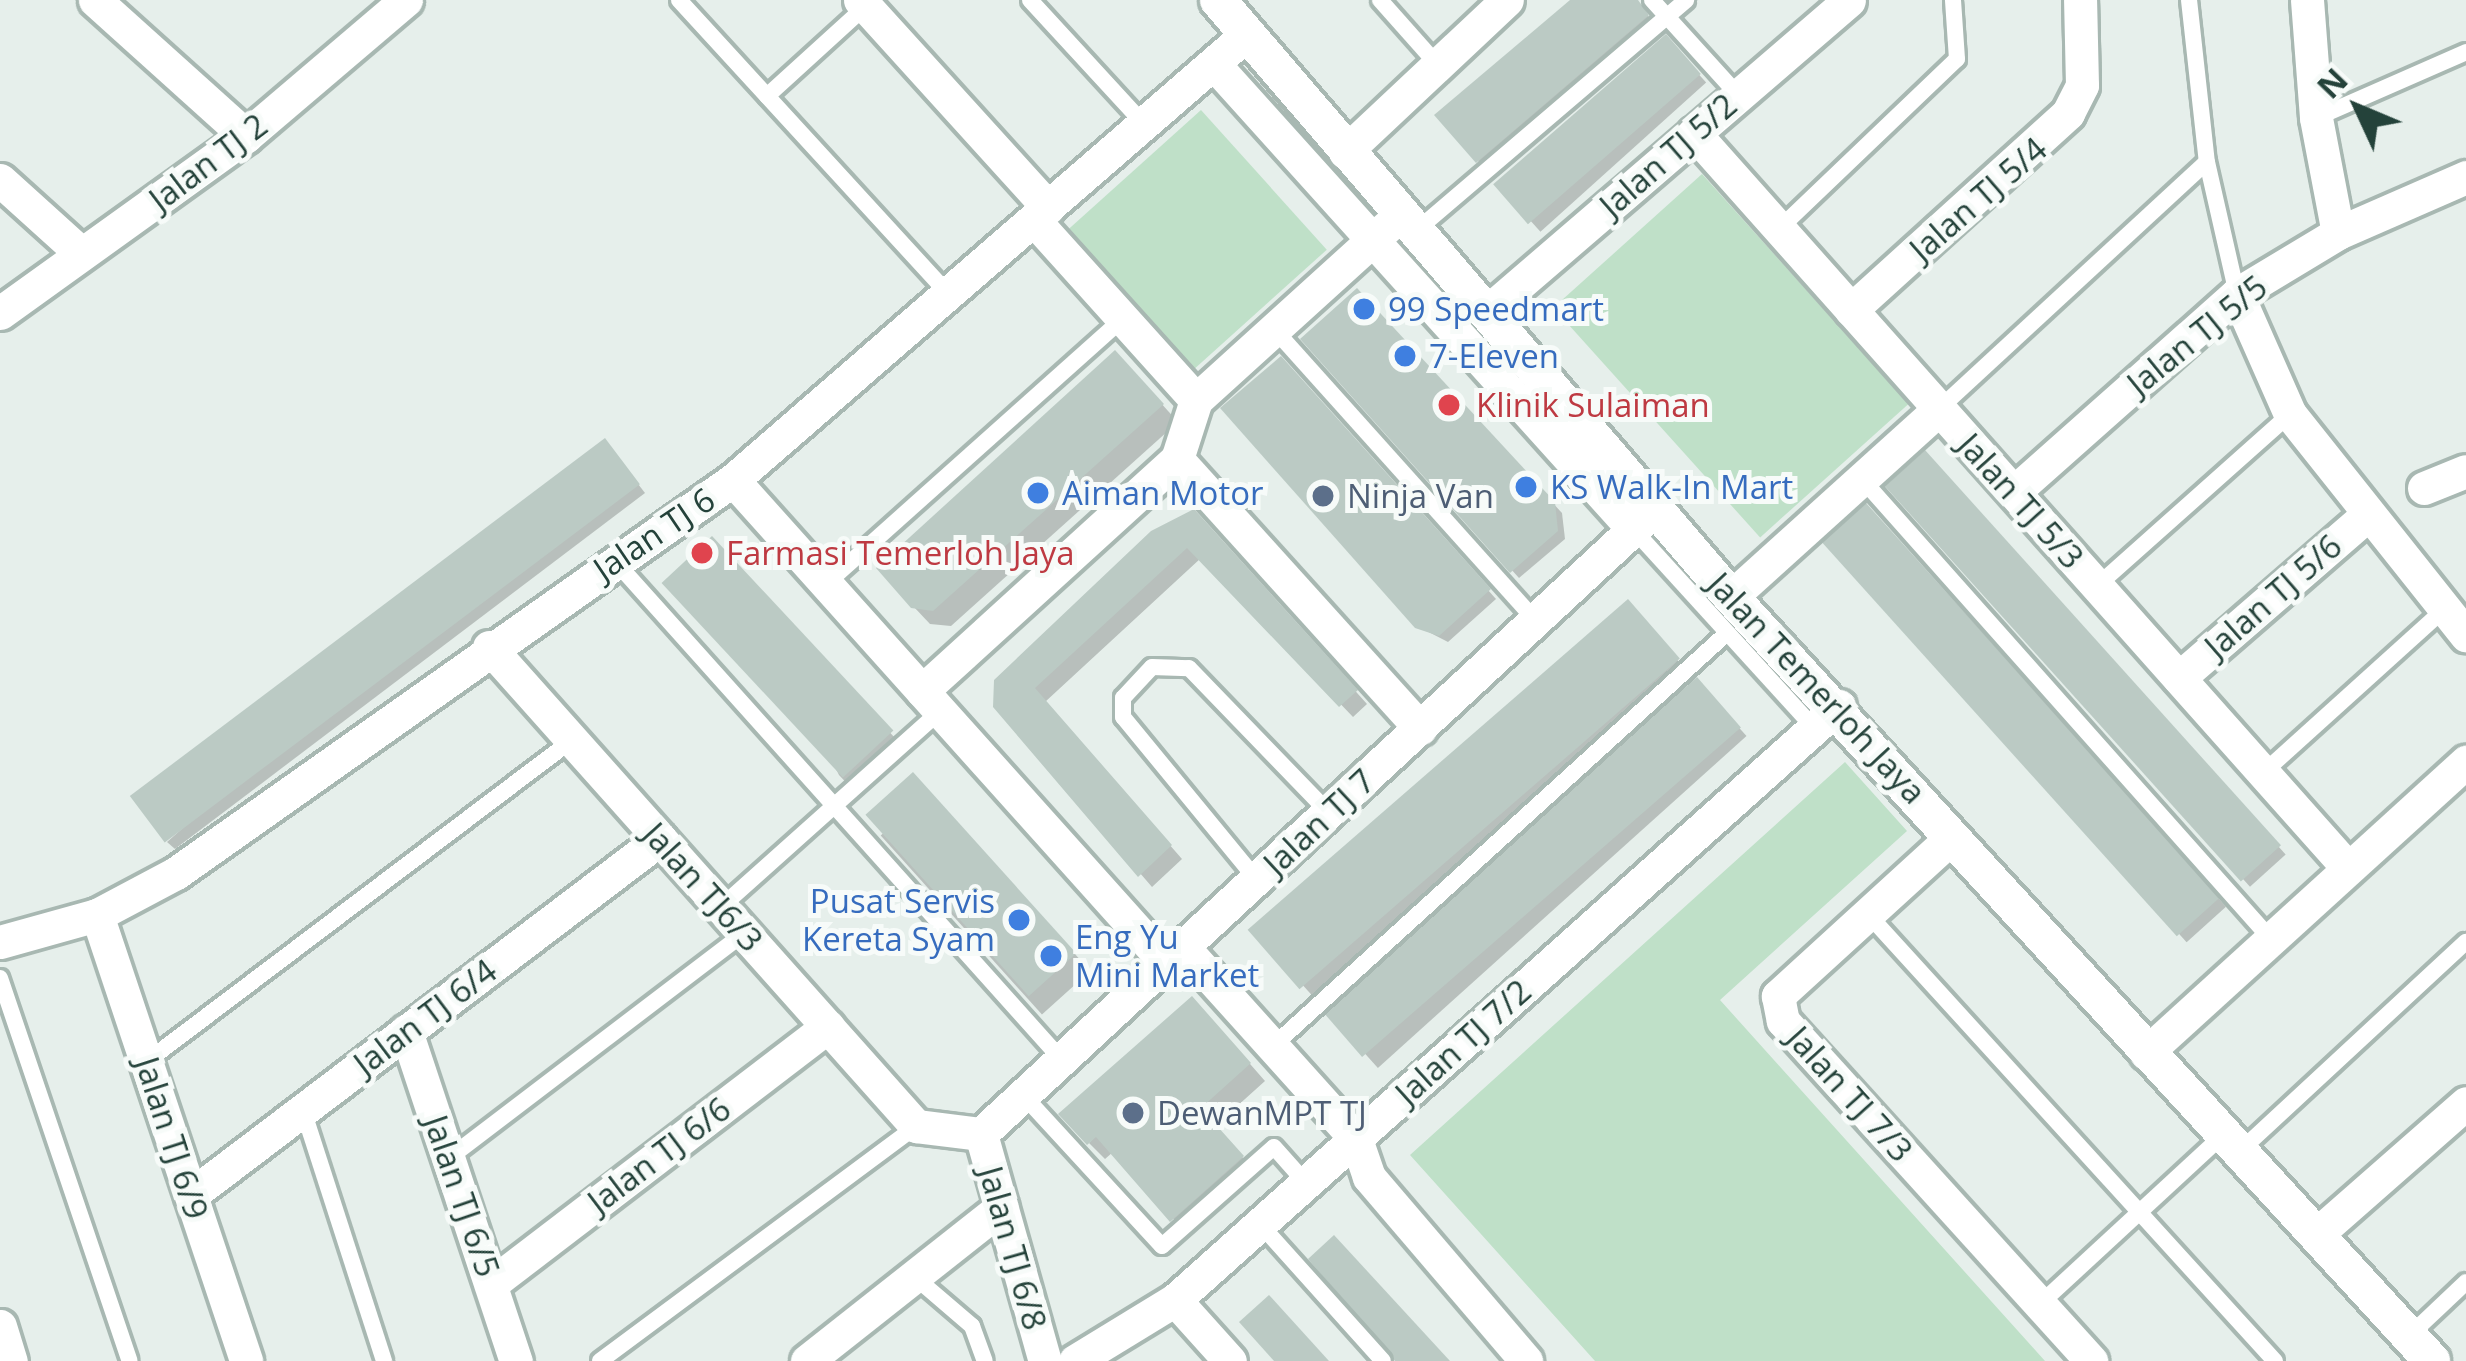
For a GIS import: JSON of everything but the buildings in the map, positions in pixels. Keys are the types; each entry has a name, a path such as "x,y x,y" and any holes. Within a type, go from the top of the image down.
{"street":[{"path":"95,0 246,136"},
{"name":"Jalan Temerloh Jaya","path":"1218,0 1487,311 1645,520 1729,615 1826,717 1952,837 2421,1348"},
{"path":"1345,152 1508,0"},
{"name":"Jalan TJ 5/2","path":"1487,311 1849,0"},
{"name":"Jalan TJ 5/4","path":"1851,310 2068,113 2082,86 2080,0"},
{"path":"2307,0 2316,118 2338,233"},
{"path":"866,2 1123,318 1196,400"},
{"name":"Jalan TJ 2","path":"0,313 246,136 399,4"},
{"name":"Jalan TJ 6","path":"0,942 97,915 176,873 489,647 733,481 1247,34"},
{"path":"1214,64 1373,241 1645,520"},
{"name":"Jalan TJ 5/3","path":"1694,133 2348,868"},
{"name":"Jalan TJ 5/5","path":"2014,492 2237,294 2338,233 2466,177"},
{"path":"0,180 82,254"},
{"path":"931,701 1177,459 1196,400 1373,241 1409,222"},
{"path":"2237,294 2290,414 2455,623"},
{"path":"1729,615 1861,478 1939,409"},
{"path":"1177,459 1420,728"},
{"path":"2424,488 2466,471"},
{"path":"733,481 931,701 1175,956 1273,1046 1356,1139 1369,1177 1526,1361"},
{"name":"Jalan TJ 5/6","path":"2179,678 2367,515"},
{"name":"Jalan TJ 7","path":"981,1134 1645,520"},
{"name":"Jalan TJ6/3","path":"489,647 916,1126"},
{"name":"Jalan TJ 7/2","path":"1075,1361 1175,1300 1826,717"},
{"path":"2146,1053 2466,762"},
{"name":"Jalan TJ 7/3","path":"1952,837 1778,996 1783,1021 2091,1361"},
{"name":"Jalan TJ 6/4","path":"191,1195 660,839"},
{"name":"Jalan TJ 6/9","path":"97,915 246,1361"},
{"name":"Jalan TJ 6/6","path":"491,1284 828,1026"},
{"name":"Jalan TJ 6/5","path":"406,1031 516,1361"},
{"path":"2318,1234 2466,1103"},
{"path":"916,1126 981,1134"},
{"name":"Jalan TJ 6/8","path":"981,1134 1045,1361"},
{"path":"807,1361 1002,1207"},
{"path":"1175,1300 1230,1361"},
{"path":"0,1327 11,1361"}],"lane":[{"path":"679,0 950,296"},
{"path":"1030,0 1146,126"},
{"path":"1380,0 1436,63"},
{"path":"1652,0 1738,95"},
{"path":"1409,222 1686,0"},
{"path":"1779,229 1957,59 1953,0"},
{"path":"2189,0 2207,162 2237,294"},
{"path":"767,96 866,2"},
{"path":"2316,118 2466,52"},
{"path":"1939,409 2207,162"},
{"path":"826,584 1123,318"},
{"path":"1275,330 1536,621"},
{"path":"2097,586 2290,414"},
{"path":"1861,478 2270,938"},
{"path":"614,560 1062,1060"},
{"path":"1273,1046 1729,615"},
{"path":"2264,772 2455,623"},
{"path":"1257,880 1123,717 1123,698 1152,667 1189,668 1329,813"},
{"path":"449,1158 733,920 931,701"},
{"path":"146,1062 572,740"},
{"path":"1867,913 2275,1361"},
{"path":"2040,1304 2141,1211 2231,1143 2466,941"},
{"path":"0,978 130,1361"},
{"path":"1023,1095 1162,1246 1274,1147 1306,1183"},
{"path":"303,1110 384,1361"},
{"path":"600,1361 916,1126"},
{"path":"1260,1224 1383,1361"},
{"path":"916,1278 972,1326 985,1361"},
{"path":"2421,1348 2466,1282"}],"green space":[{"path":"1201,110 1327,250 1195,369 1069,229"},
{"path":"1702,174 1909,404 1760,537 1553,308"},
{"path":"1845,762 1907,831 1720,1000 2045,1361 1595,1361 1410,1155"}],"place":[{"name":"99 Speedmart","path":"1364,309"},
{"name":"7-Eleven","path":"1405,356"},
{"name":"Klinik Sulaiman","path":"1449,405"},
{"name":"KS Walk-In Mart","path":"1526,487"},
{"name":"Aiman Motor","path":"1038,493"},
{"name":"Ninja Van","path":"1323,496"},
{"name":"Farmasi Temerloh Jaya","path":"702,553"},
{"name":"Pusat Servis Kereta Syam","path":"1019,920"},
{"name":"Eng Yu Mini Market","path":"1051,956"},
{"name":"DewanMPT TJ","path":"1133,1113"}]}
